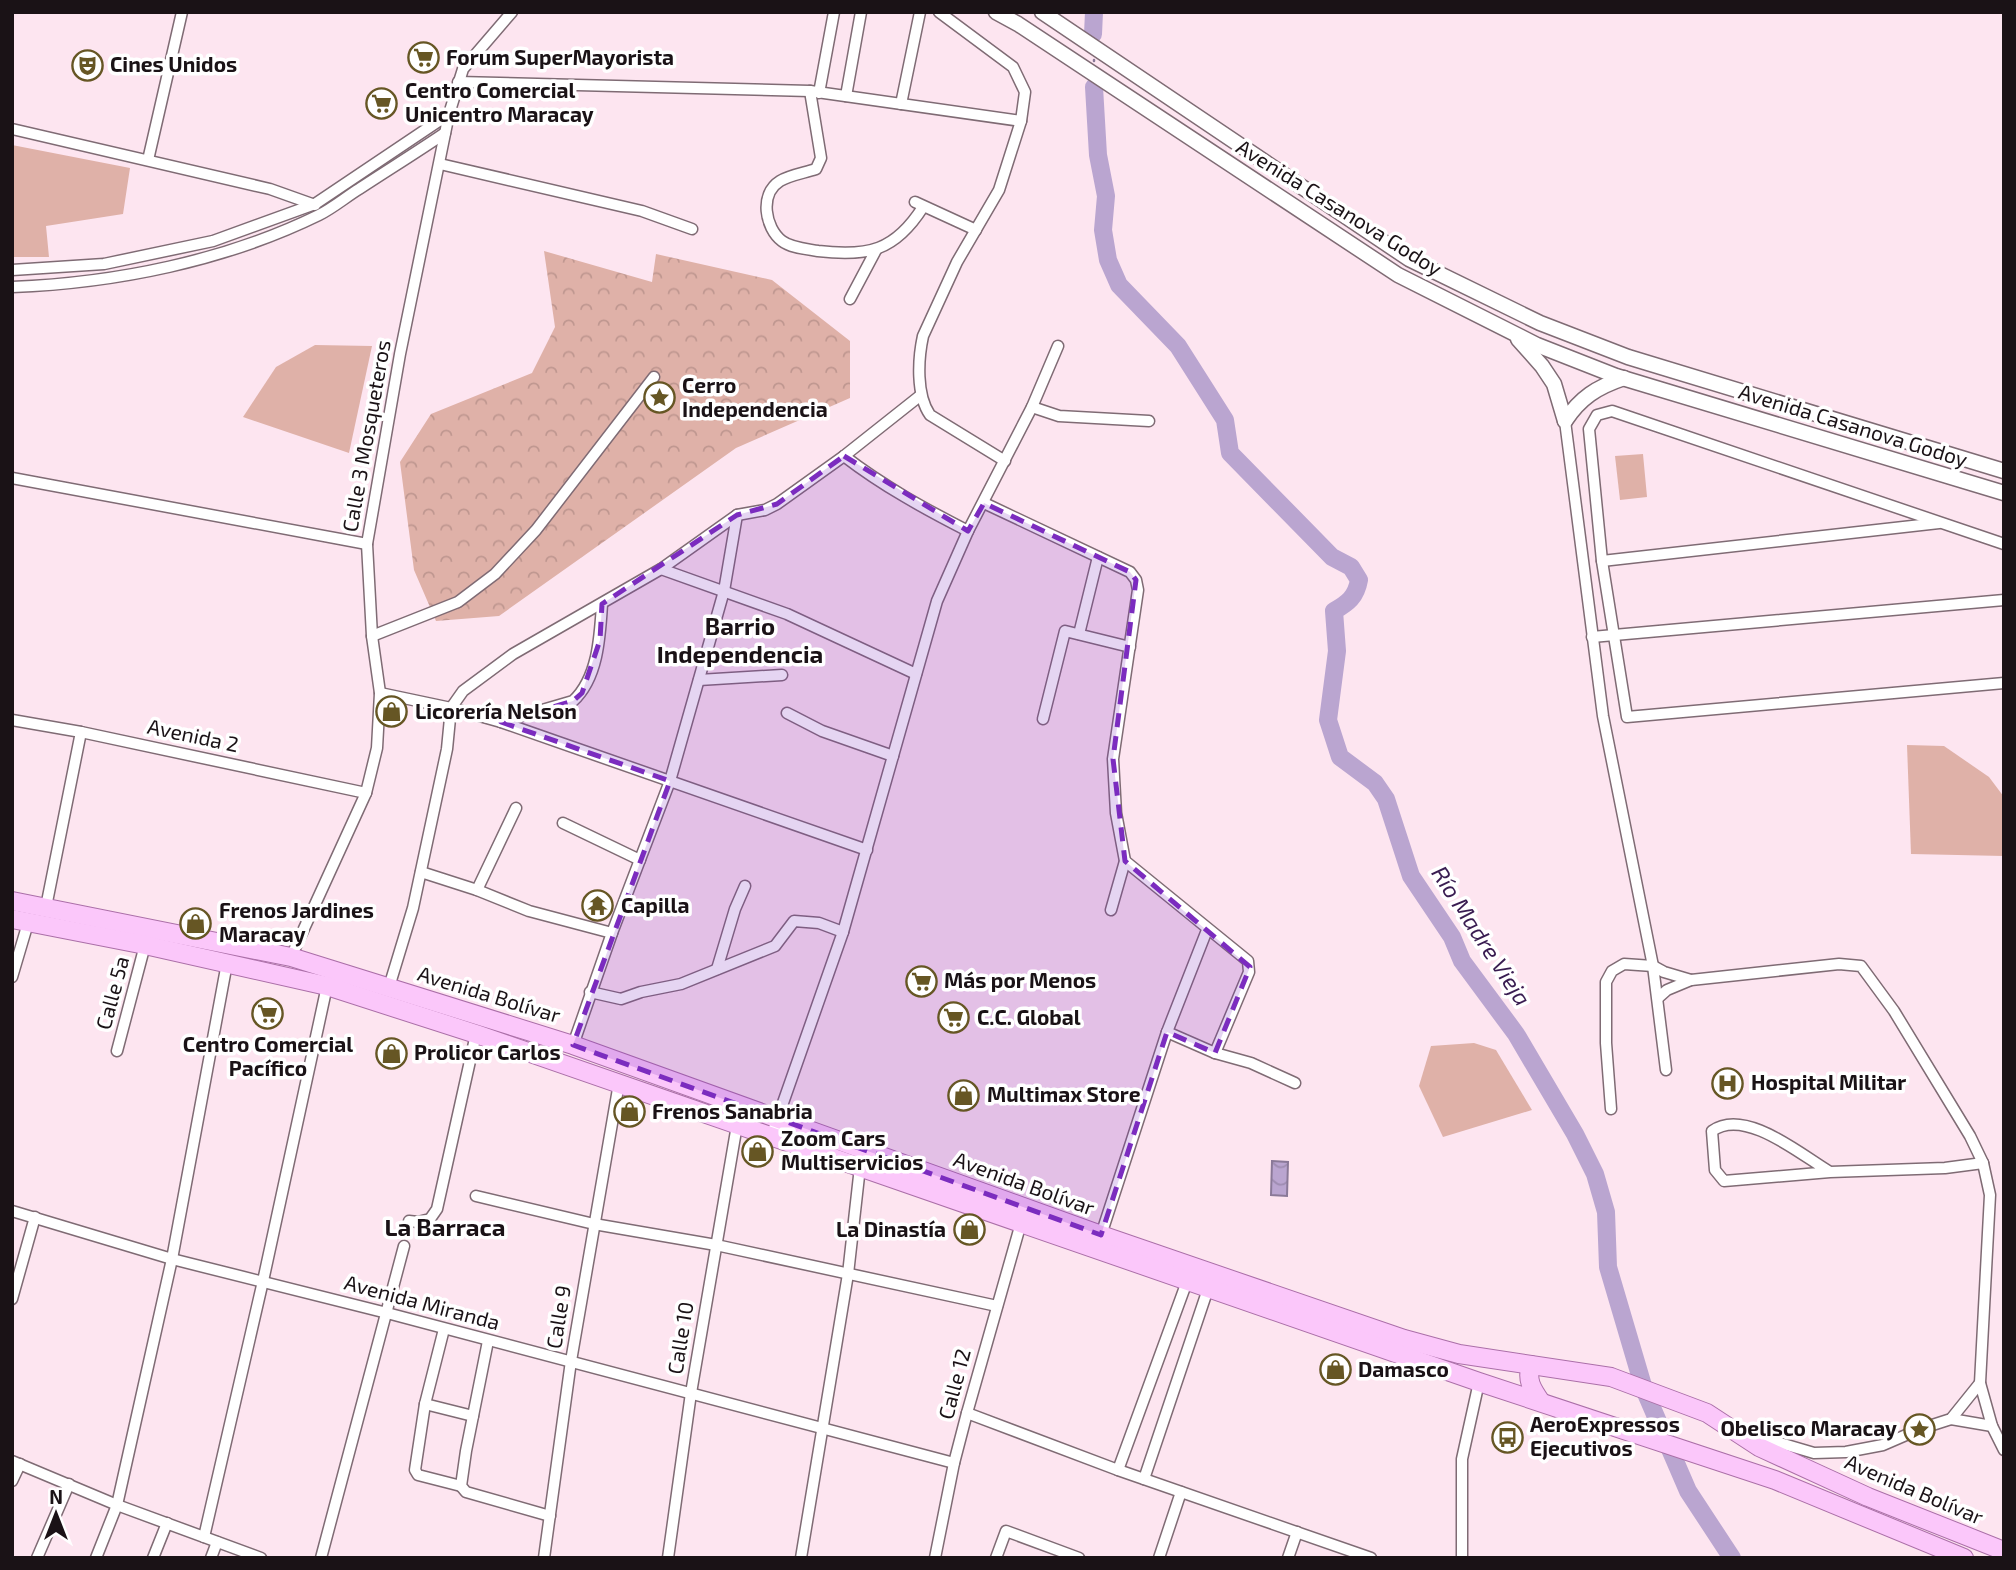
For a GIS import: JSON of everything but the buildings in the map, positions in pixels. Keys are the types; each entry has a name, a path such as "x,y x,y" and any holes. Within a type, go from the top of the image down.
{"main road":[{"name":"Avenida Bolívar","path":"12,901 291,957 573,1045 1101,1236 1189,1274"},
{"name":"Avenida Bolívar","path":"20,921 145,945 327,986 476,1034 1021,1223 1211,1281 1458,1354 1611,1377 1707,1413 1739,1434 1868,1497 2004,1551"},
{"name":"Avenida Bolívar","path":"1211,1281 1479,1382 1775,1480 1964,1558"},
{"path":"1534,1364 1528,1376 1531,1388 1541,1402"},
{"path":"1731,1466 1741,1456 1739,1434"}],"street":[{"path":"148,160 182,12"},
{"name":"Calle 3 Mosqueteros","path":"291,957 366,793 377,748 380,693 372,636 366,544 400,354 449,114 463,69 512,12"},
{"path":"834,12 814,92 821,158 819,166 781,181 773,187 766,206 774,233 784,243 802,248 867,253 900,235 912,224 919,205 976,230"},
{"path":"846,96 861,12"},
{"path":"901,104 920,12"},
{"path":"939,12 1013,66 1025,92 1021,121 999,190 957,261 920,347 922,395 924,406 930,415 1004,461"},
{"name":"Avenida Casanova Godoy","path":"996,12 1018,23 1398,275 1537,345 1624,378 2004,493"},
{"name":"Avenida Casanova Godoy","path":"1042,12 1409,259 1540,324 1628,357 2004,471"},
{"path":"458,82 814,92 1021,121"},
{"path":"12,270 104,264 213,241 317,209 449,114"},
{"path":"12,130 270,189 317,209"},
{"path":"12,287 130,274 209,256 317,209 445,133"},
{"path":"440,164 642,211 692,229"},
{"path":"850,299 876,250"},
{"path":"1514,333 1542,366 1553,384 1565,421 1610,758 1653,966 1666,1070"},
{"path":"771,1137 843,932 937,601 968,531 1032,407 1058,346"},
{"path":"372,636 458,602 495,574 536,530 654,377"},
{"path":"1565,421 1586,395 1604,384 1624,378"},
{"path":"389,987 414,908 447,749 452,708 463,691 513,654 661,569 737,516 765,510 777,504 922,395"},
{"path":"1032,407 1059,416 1149,421"},
{"path":"2004,544 1612,411 1597,415 1589,429 1602,561 1627,717 2004,683"},
{"path":"844,456 915,504 968,531"},
{"path":"12,478 366,544"},
{"path":"984,503 1130,572 1136,580 1138,590 1113,759 1116,813 1125,861 1111,910"},
{"path":"573,1045 590,992 670,782 724,591 737,516"},
{"path":"1602,561 1942,522"},
{"path":"1079,634 1098,557"},
{"path":"661,569 787,614 916,674"},
{"path":"1592,637 2004,600"},
{"path":"502,722 573,701 582,693 588,683 600,640 602,604"},
{"path":"1043,719 1063,633 1067,631 1130,647"},
{"path":"699,680 782,675"},
{"path":"380,693 502,722 867,850"},
{"path":"787,713 822,731 893,756"},
{"name":"Avenida 2","path":"12,720 81,732 366,793"},
{"path":"46,907 81,732"},
{"path":"477,890 516,808"},
{"path":"563,823 640,860"},
{"path":"1125,861 1248,961 1250,967 1215,1053"},
{"path":"421,872 529,911 612,933"},
{"path":"717,969 735,909 745,887"},
{"path":"12,977 20,921"},
{"path":"590,992 621,999 681,984 775,946 794,921 819,923 843,932"},
{"path":"1101,1236 1167,1032 1207,930"},
{"name":"Calle 5a","path":"117,1051 145,945"},
{"path":"96,1558 117,1505 172,1259 227,963"},
{"path":"1611,1109 1606,1043 1606,982 1612,971 1624,964 1653,966 1691,980"},
{"path":"1658,998 1667,990 1691,980 1839,964 1861,966 1894,1011 1970,1136 1983,1163 1990,1195 1980,1383 1992,1426 2004,1450"},
{"path":"204,1537 327,986"},
{"path":"1167,1032 1215,1053 1251,1063 1295,1083"},
{"path":"409,1221 430,1219 437,1209 476,1034"},
{"name":"Calle 9","path":"544,1558 571,1361 619,1083"},
{"name":"Calle 10","path":"668,1558 691,1394 737,1125"},
{"path":"1830,1172 1765,1132 1744,1125 1721,1125 1712,1131 1715,1170 1724,1181 1830,1172 1945,1168 1983,1163"},
{"path":"801,1558 848,1274 860,1167"},
{"path":"476,1196 594,1224 716,1245 996,1306"},
{"name":"Avenida Miranda","path":"12,1211 172,1259 954,1463"},
{"path":"12,1299 36,1217"},
{"name":"Calle 12","path":"935,1558 954,1463 1021,1223"},
{"path":"321,1558 404,1246"},
{"path":"1118,1471 1189,1274"},
{"path":"1144,1479 1211,1281"},
{"path":"444,1329 425,1404 415,1470 418,1475 461,1486 468,1493 550,1516"},
{"path":"461,1486 488,1341"},
{"path":"1462,1558 1462,1459 1479,1382"},
{"path":"1951,1419 1980,1383"},
{"path":"425,1404 472,1416"},
{"path":"967,1413 1118,1471 1371,1558"},
{"path":"1739,1434 1814,1453 1882,1445 1951,1419 1992,1426"},
{"path":"12,1481 16,1462 117,1505 261,1558"},
{"path":"37,1558 69,1484"},
{"path":"1159,1558 1181,1492"},
{"path":"153,1558 167,1523"},
{"path":"996,1558 1006,1531 1079,1558"},
{"path":"1287,1558 1297,1532"},
{"path":"211,1558 217,1542"}],"highlighted area":[{"path":"844,456 968,531 984,503 1130,572 1136,580 1113,759 1125,861 1250,967 1215,1053 1167,1032 1101,1235 573,1045 670,781 501,722 573,701 582,693 600,640 602,604 737,515 777,504"}],"green space":[{"path":"12,145 130,168 123,214 46,226 49,257 12,257"},
{"path":"544,251 652,282 656,254 772,280 850,341 850,398 736,448 499,616 436,621 414,570 400,462 431,414 532,373 555,327"},
{"path":"315,345 372,346 349,453 243,417 276,367"},
{"path":"1643,454 1647,497 1620,500 1615,456"},
{"path":"1907,745 1944,746 1989,777 2004,797 2004,856 1911,854"},
{"path":"1474,1043 1496,1050 1532,1110 1443,1137 1419,1086 1431,1046"}],"water":[{"path":"1272,1161 1288,1162 1287,1196 1271,1195"}],"waterway":[{"name":"Río Madre Vieja","path":"1093,34 1094,12"},
{"name":"Río Madre Vieja","path":"1094,87 1098,155 1106,196 1103,230 1108,260 1119,285 1178,346 1225,420 1230,453 1332,557 1351,567 1359,580 1351,599 1334,611 1337,651 1328,720 1340,757 1375,783 1386,799 1411,876 1452,937 1462,961 1516,1034 1575,1134 1595,1174 1606,1212 1608,1267 1644,1389 1688,1491 1732,1558"}],"place":[{"name":"Forum SuperMayorista","path":"423,58"},
{"name":"Cines Unidos","path":"87,65"},
{"name":"Centro Comercial Unicentro Maracay","path":"382,103"},
{"name":"Cerro Independencia","path":"659,398"},
{"name":"Licorería Nelson","path":"392,712"},
{"name":"Capilla","path":"598,906"},
{"name":"Frenos Jardines Maracay","path":"196,923"},
{"name":"Más por Menos","path":"921,981"},
{"name":"Centro Comercial Pacífico","path":"268,1013"},
{"name":"C.C. Global","path":"954,1018"},
{"name":"Prolicor Carlos","path":"391,1053"},
{"name":"Hospital Militar","path":"1728,1083"},
{"name":"Multimax Store","path":"964,1095"},
{"name":"Frenos Sanabria","path":"629,1112"},
{"name":"Zoom Cars Multiservicios","path":"758,1151"},
{"name":"La Dinastía","path":"969,1230"},
{"name":"Damasco","path":"1335,1370"},
{"name":"Obelisco Maracay","path":"1920,1429"},
{"name":"AeroExpressos Ejecutivos","path":"1507,1437"}],"district":[{"name":"Barrio Independencia","path":"740,641"},
{"name":"La Barraca","path":"445,1228"}]}
